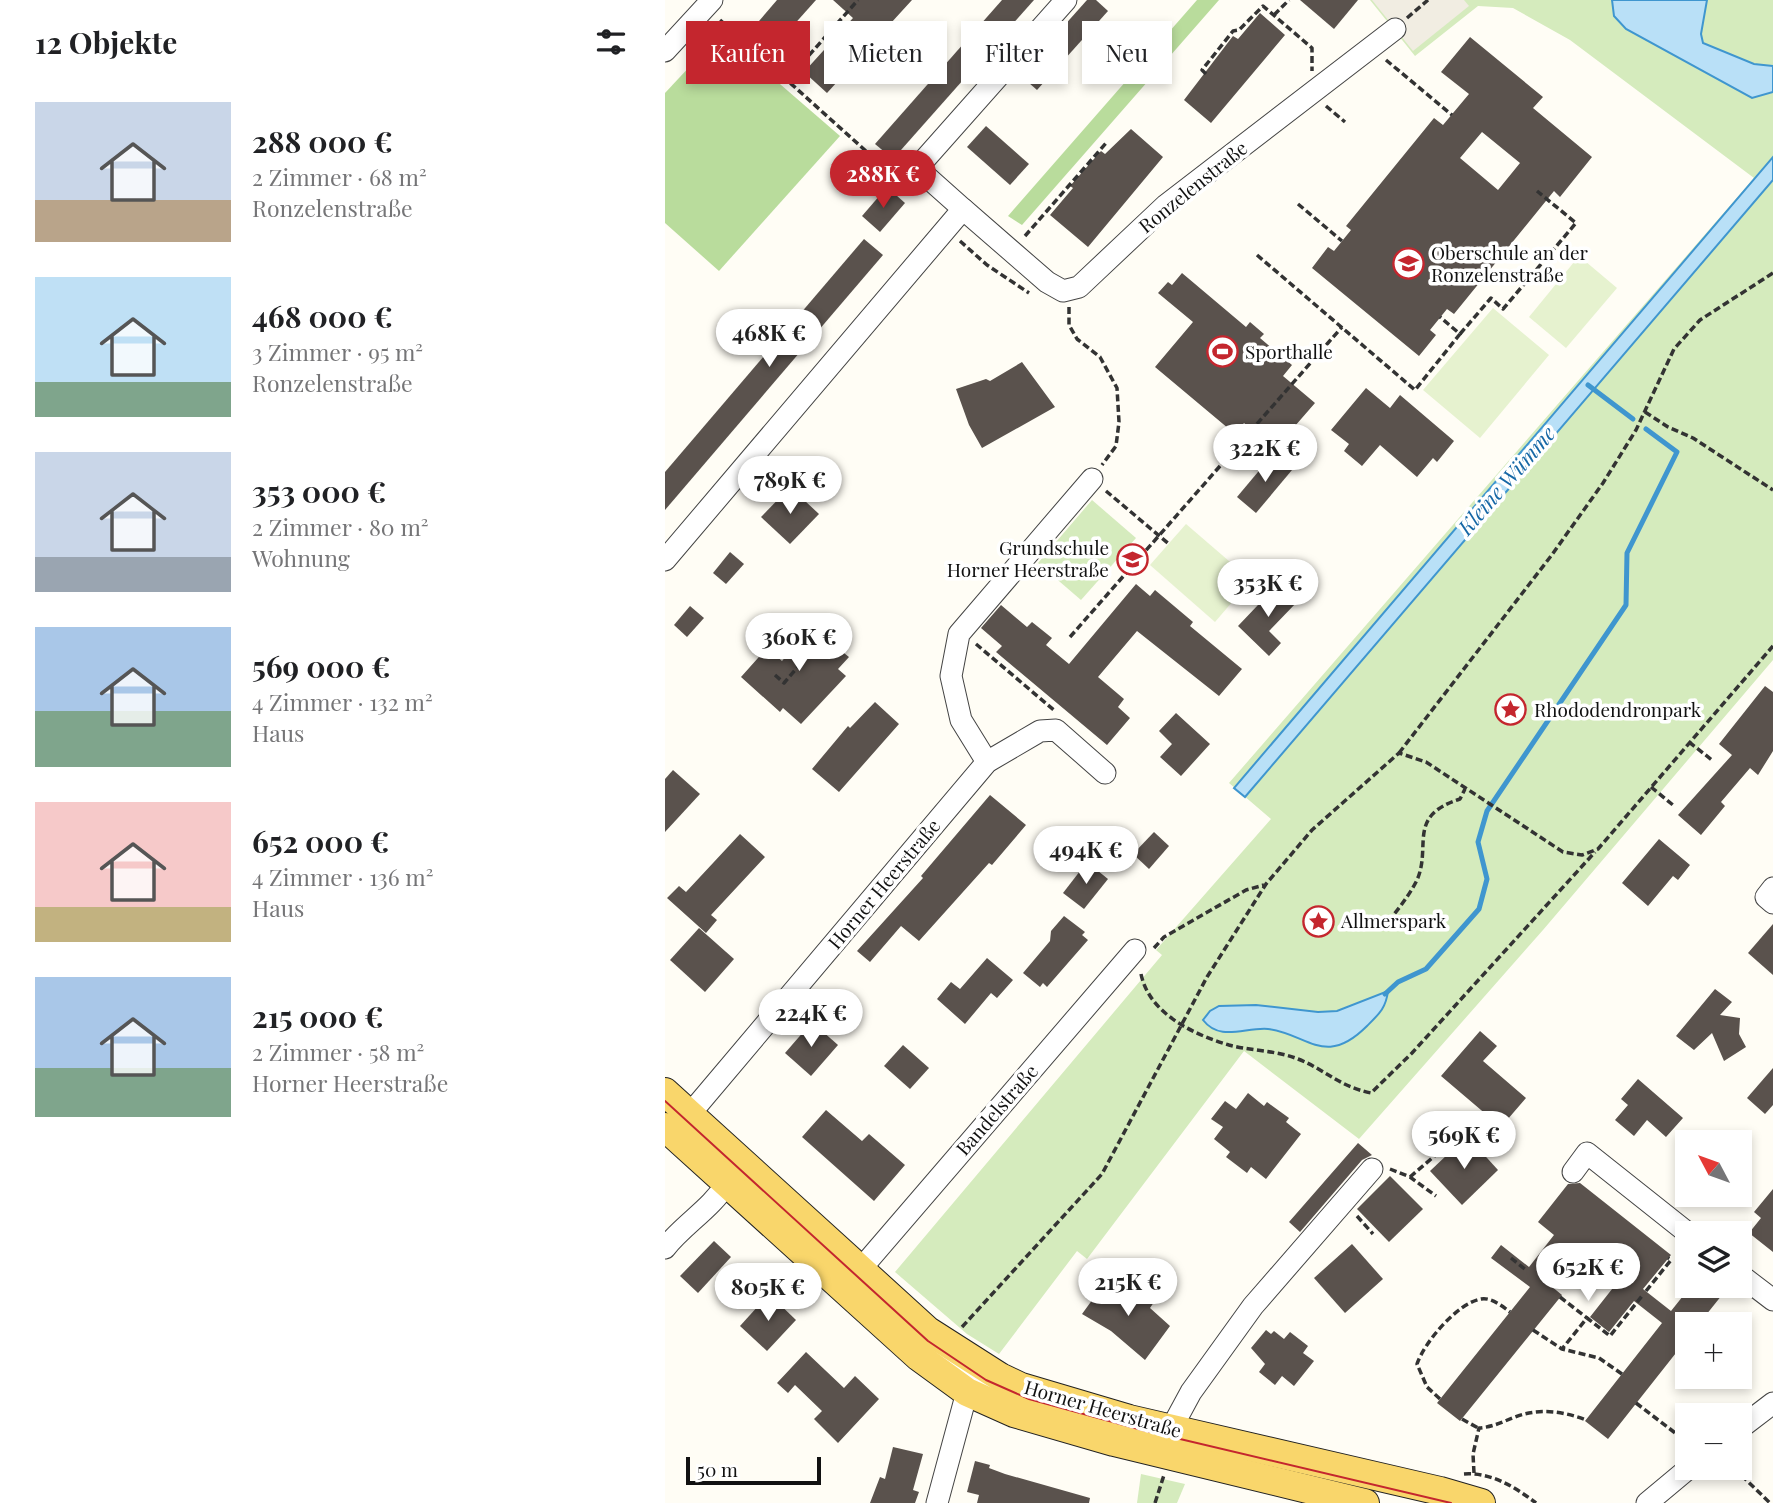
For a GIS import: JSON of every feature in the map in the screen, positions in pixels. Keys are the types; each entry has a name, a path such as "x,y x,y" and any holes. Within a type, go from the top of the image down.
{"main road":[{"name":"Horner Heerstraße","path":"665,1092 673,1116 727,1183 919,1357 967,1392 1014,1413 1290,1495 1365,1503"},
{"name":"Horner Heerstraße","path":"673,1116 946,1345 1021,1387 1171,1429 1440,1491 1481,1503"}],"street":[{"path":"1063,292 917,168 1066,0"},
{"path":"665,51 709,4"},
{"name":"Ronzelenstraße","path":"1063,292 1079,287 1165,205 1378,55 1395,29"},
{"path":"665,560 963,209"},
{"path":"987,762 961,720 951,676 961,631 1092,479"},
{"path":"1056,730 1105,773"},
{"name":"Horner Heerstraße","path":"673,1116 987,762 1040,731 1056,730"},
{"path":"1773,888 1766,897 1773,903"},
{"name":"Bandelstraße","path":"859,1271 1137,958"},
{"path":"673,1116 913,1334 945,1360 988,1386 1037,1405 1115,1428 1434,1503"},
{"path":"1573,1172 1587,1153 1675,1223"},
{"path":"1171,1429 1191,1392 1254,1306 1373,1169"},
{"path":"665,1248 680,1229 712,1204 727,1183"},
{"path":"1752,1283 1773,1300"},
{"path":"937,1503 967,1392"},
{"path":"1752,1419 1773,1403"},
{"path":"1647,1503 1675,1480"}],"path":[{"path":"810,54 858,0"},
{"path":"1274,15 1289,0"},
{"path":"1395,29 1428,0"},
{"path":"709,4 727,21"},
{"path":"1206,74 1202,70 1233,32 1239,30 1263,6 1312,48 1318,99 1345,122"},
{"path":"1378,55 1452,115"},
{"path":"793,84 896,178 917,168"},
{"path":"1012,251 1107,142"},
{"path":"1257,255 1415,390 1491,298 1503,309 1576,223 1537,191"},
{"path":"1299,204 1342,241"},
{"path":"946,1345 1102,1174 1207,977 1266,884 1312,830 1399,753 1551,556 1602,483 1645,412 1674,349 1700,320 1773,273"},
{"path":"1063,292 1071,312 1069,325 1077,340 1100,357 1117,388 1119,422 1116,446 1092,479 1169,544"},
{"path":"1440,317 1460,334"},
{"path":"1070,637 1342,327"},
{"path":"1645,412 1668,427 1693,438 1773,490"},
{"path":"961,631 1055,712 1056,730"},
{"path":"775,675 784,683 827,633"},
{"path":"1266,884 1246,890 1164,937 1154,948 1137,958 1144,988 1162,1012 1183,1026 1230,1045 1254,1047 1299,1059 1347,1088 1371,1093 1412,1053 1598,849 1773,646"},
{"path":"1689,742 1711,760"},
{"path":"1399,753 1426,762 1563,852 1582,855 1598,849"},
{"path":"1651,787 1673,805"},
{"path":"1382,930 1418,877 1426,824 1443,805 1460,799 1465,789"},
{"path":"1410,1177 1445,1147"},
{"path":"1373,1169 1388,1168 1410,1177 1436,1196"},
{"path":"1344,1202 1373,1234"},
{"path":"1511,1258 1526,1270"},
{"path":"1646,1291 1671,1260 1668,1258"},
{"path":"1560,1297 1610,1336 1642,1296"},
{"path":"1440,1399 1426,1387 1417,1364 1423,1345 1466,1305 1482,1298 1497,1303 1510,1312"},
{"path":"1562,1349 1587,1318"},
{"path":"1533,1330 1562,1349 1599,1358 1622,1374"},
{"path":"1636,1403 1675,1434"},
{"path":"1462,1419 1479,1428 1493,1427 1537,1412 1555,1412 1586,1420"},
{"path":"1474,1473 1473,1454 1479,1428"},
{"path":"1156,1503 1169,1457"},
{"path":"1746,1480 1770,1503"}],"green space":[{"path":"1197,0 1219,0 1172,54 1172,29"},
{"name":"Rhododendronpark","path":"1370,0 1773,0 1773,660 1543,930 1359,1139 1244,1051 1087,1259 1077,1251 999,1354 967,1334 895,1272 1162,955 1156,950 1271,819 1229,783 1754,178 1570,40 1513,8 1478,6 1415,56"},
{"path":"686,70 686,84 780,84 840,136 719,271 665,223 665,93"},
{"path":"1124,84 1145,84 1022,225 1008,216"},
{"path":"1579,256 1617,288 1566,348 1529,317"},
{"path":"1493,308 1549,355 1480,438 1423,390"},
{"path":"1092,500 1136,538 1081,600 1038,563"},
{"path":"1186,524 1251,580 1215,622 1150,565"},
{"path":"1141,1474 1185,1484 1177,1503 1137,1503"}],"shaded area":[{"path":"1372,0 1464,0 1469,6 1413,51"}],"water":[{"path":"1612,0 1707,0 1701,34 1703,43 1754,64 1773,66 1773,92 1752,98 1626,29 1614,16"},
{"name":"Kleine Wümme","path":"1773,157 1773,180 1245,797 1234,788"},
{"path":"1388,991 1386,1002 1367,1026 1339,1045 1328,1047 1268,1029 1225,1032 1210,1027 1203,1020 1210,1011 1219,1006 1256,1005 1318,1012 1337,1011"}],"building":[{"path":"777,0 816,0 797,21 759,21"},
{"path":"833,0 912,0 893,21 850,21 853,18"},
{"path":"1002,0 1034,0 1015,21 983,21"},
{"path":"1087,0 1096,0 1108,11 1099,21 1082,21 1082,40 1068,56 1068,21"},
{"path":"1300,0 1358,0 1334,29"},
{"path":"1260,13 1285,35 1211,123 1184,100 1233,36 1238,39"},
{"path":"1470,37 1543,97 1533,108 1592,157 1560,197 1554,191 1454,314 1447,309 1430,330 1436,335 1419,356 1312,268 1328,247 1334,251 1351,230 1346,226 1434,118 1443,125 1469,94 1441,72","holes":["1482,132 1520,163 1498,190 1460,158"]},
{"path":"961,46 961,82 893,159 875,144 928,84 947,84 947,62"},
{"path":"824,50 824,84 835,84 827,93 810,77 810,65"},
{"path":"1030,84 1042,84 1037,90"},
{"path":"986,126 1029,164 1010,185 967,147"},
{"path":"1131,129 1163,157 1088,247 1050,215 1073,188 1070,186 1101,151 1105,154"},
{"path":"887,187 905,203 880,232 862,216"},
{"path":"864,239 883,255 665,510 665,472"},
{"name":"Sporthalle","path":"1182,273 1246,327 1250,322 1264,334 1260,338 1292,365 1283,376 1315,403 1275,449 1244,423 1235,434 1155,367 1193,322 1158,293 1168,282 1172,285"},
{"path":"1022,362 1055,407 982,448 969,425 956,389 986,379 990,381"},
{"path":"1366,388 1390,408 1400,395 1454,441 1437,462 1433,458 1417,477 1380,445 1362,466 1344,451 1349,444 1331,430"},
{"path":"1273,454 1292,470 1256,513 1237,497"},
{"path":"790,487 819,514 790,544 761,517"},
{"path":"730,552 744,564 726,584 713,573"},
{"path":"1136,584 1150,596 1155,590 1193,622 1190,626 1242,669 1219,696 1137,631 1098,677 1124,699 1118,707 1130,718 1107,745 996,652 1002,646 981,628 1001,605 1027,627 1032,622 1052,638 1046,645 1069,664"},
{"path":"1278,584 1297,602 1269,631 1281,643 1269,656 1238,626"},
{"path":"690,606 704,618 687,637 674,625"},
{"path":"795,614 849,657 838,669 846,676 801,724 783,708 780,712 741,677 767,648 782,661 801,639 785,625"},
{"path":"1765,686 1773,692 1773,751 1758,775 1750,768 1721,802 1725,806 1701,835 1678,815 1732,755 1719,744"},
{"path":"875,702 899,724 839,792 812,769 848,726 850,728"},
{"path":"1176,713 1210,744 1181,776 1160,757 1172,744 1159,731"},
{"path":"673,770 700,794 665,832 665,779"},
{"path":"990,795 1026,825 992,865 989,863 919,941 901,926 870,962 857,951 923,878 921,876"},
{"path":"1154,832 1169,846 1149,869 1133,854"},
{"path":"740,834 765,857 711,915 717,920 706,933 667,898 679,886 686,892"},
{"path":"1659,839 1690,865 1678,880 1673,876 1648,906 1622,883"},
{"path":"1087,862 1108,879 1084,909 1063,893"},
{"path":"1064,916 1085,932 1082,935 1088,940 1047,987 1043,983 1040,987 1023,973 1050,941 1051,931"},
{"path":"1773,924 1773,975 1748,953"},
{"path":"699,928 734,959 705,992 670,960"},
{"path":"987,958 1013,980 997,998 991,993 965,1024 937,999 951,982 960,989"},
{"path":"1715,989 1732,1002 1720,1015 1740,1018 1739,1034 1746,1047 1724,1061 1712,1033 1694,1050 1676,1036"},
{"path":"812,1022 838,1045 811,1076 785,1053"},
{"path":"1480,1031 1497,1046 1483,1061 1526,1098 1501,1127 1441,1076"},
{"path":"903,1045 929,1068 910,1089 884,1066"},
{"path":"1773,1068 1773,1105 1765,1114 1747,1098"},
{"path":"1638,1079 1683,1118 1666,1137 1647,1120 1634,1136 1615,1120 1628,1105 1621,1099"},
{"path":"1248,1093 1264,1106 1267,1102 1289,1118 1286,1122 1301,1134 1266,1179 1251,1167 1247,1173 1226,1157 1230,1152 1214,1139 1223,1127 1211,1119 1225,1101 1236,1109"},
{"path":"826,1110 862,1141 869,1134 905,1165 874,1201 802,1137"},
{"path":"1467,1136 1498,1170 1462,1205 1430,1171"},
{"path":"1358,1143 1372,1155 1362,1160 1300,1232 1289,1222"},
{"path":"1390,1176 1423,1209 1389,1242 1357,1209"},
{"path":"1580,1183 1671,1255 1643,1289 1671,1311 1681,1298 1720,1298 1708,1312 1675,1312 1675,1354 1608,1439 1585,1421 1662,1323 1634,1301 1609,1332 1590,1317 1616,1284 1572,1249 1545,1281 1562,1295 1460,1421 1437,1403 1530,1287 1491,1258 1501,1245 1529,1267 1554,1235 1538,1222 1568,1184"},
{"path":"1773,1189 1773,1252 1752,1235 1752,1229 1761,1218 1754,1212"},
{"path":"714,1241 731,1257 698,1293 680,1276"},
{"path":"1352,1244 1383,1279 1345,1313 1314,1278"},
{"path":"1106,1281 1129,1296 1134,1287 1154,1302 1150,1308 1170,1326 1145,1360 1111,1331 1082,1314"},
{"path":"769,1294 796,1320 767,1351 740,1326"},
{"path":"1266,1330 1271,1334 1274,1331 1284,1339 1290,1332 1308,1346 1303,1353 1314,1361 1294,1386 1282,1376 1275,1385 1259,1372 1265,1364 1251,1348"},
{"path":"806,1352 844,1388 855,1376 879,1399 838,1443 814,1419 822,1411 795,1385 788,1393 777,1383"},
{"path":"893,1447 923,1454 913,1490 919,1492 915,1503 870,1503 880,1477 885,1479"},
{"path":"975,1461 990,1465 989,1468 1005,1474 1090,1498 1089,1503 977,1503 979,1495 967,1492"}],"waterway":[{"path":"1588,385 1633,419"},
{"path":"1385,994 1398,982 1426,969 1479,909 1487,879 1478,842 1487,811 1626,605 1627,553 1677,452 1646,429"}],"tram line":[{"path":"665,1101 928,1341 986,1380 1029,1399 1142,1430 1451,1503"}],"place":[{"name":"Oberschule an der Ronzelenstraße","path":"1408,264"},
{"name":"Sporthalle","path":"1222,352"},
{"name":"Grundschule Horner Heerstraße","path":"1132,559"},
{"name":"Rhododendronpark","path":"1511,710"},
{"name":"Allmerspark","path":"1318,921"}]}
